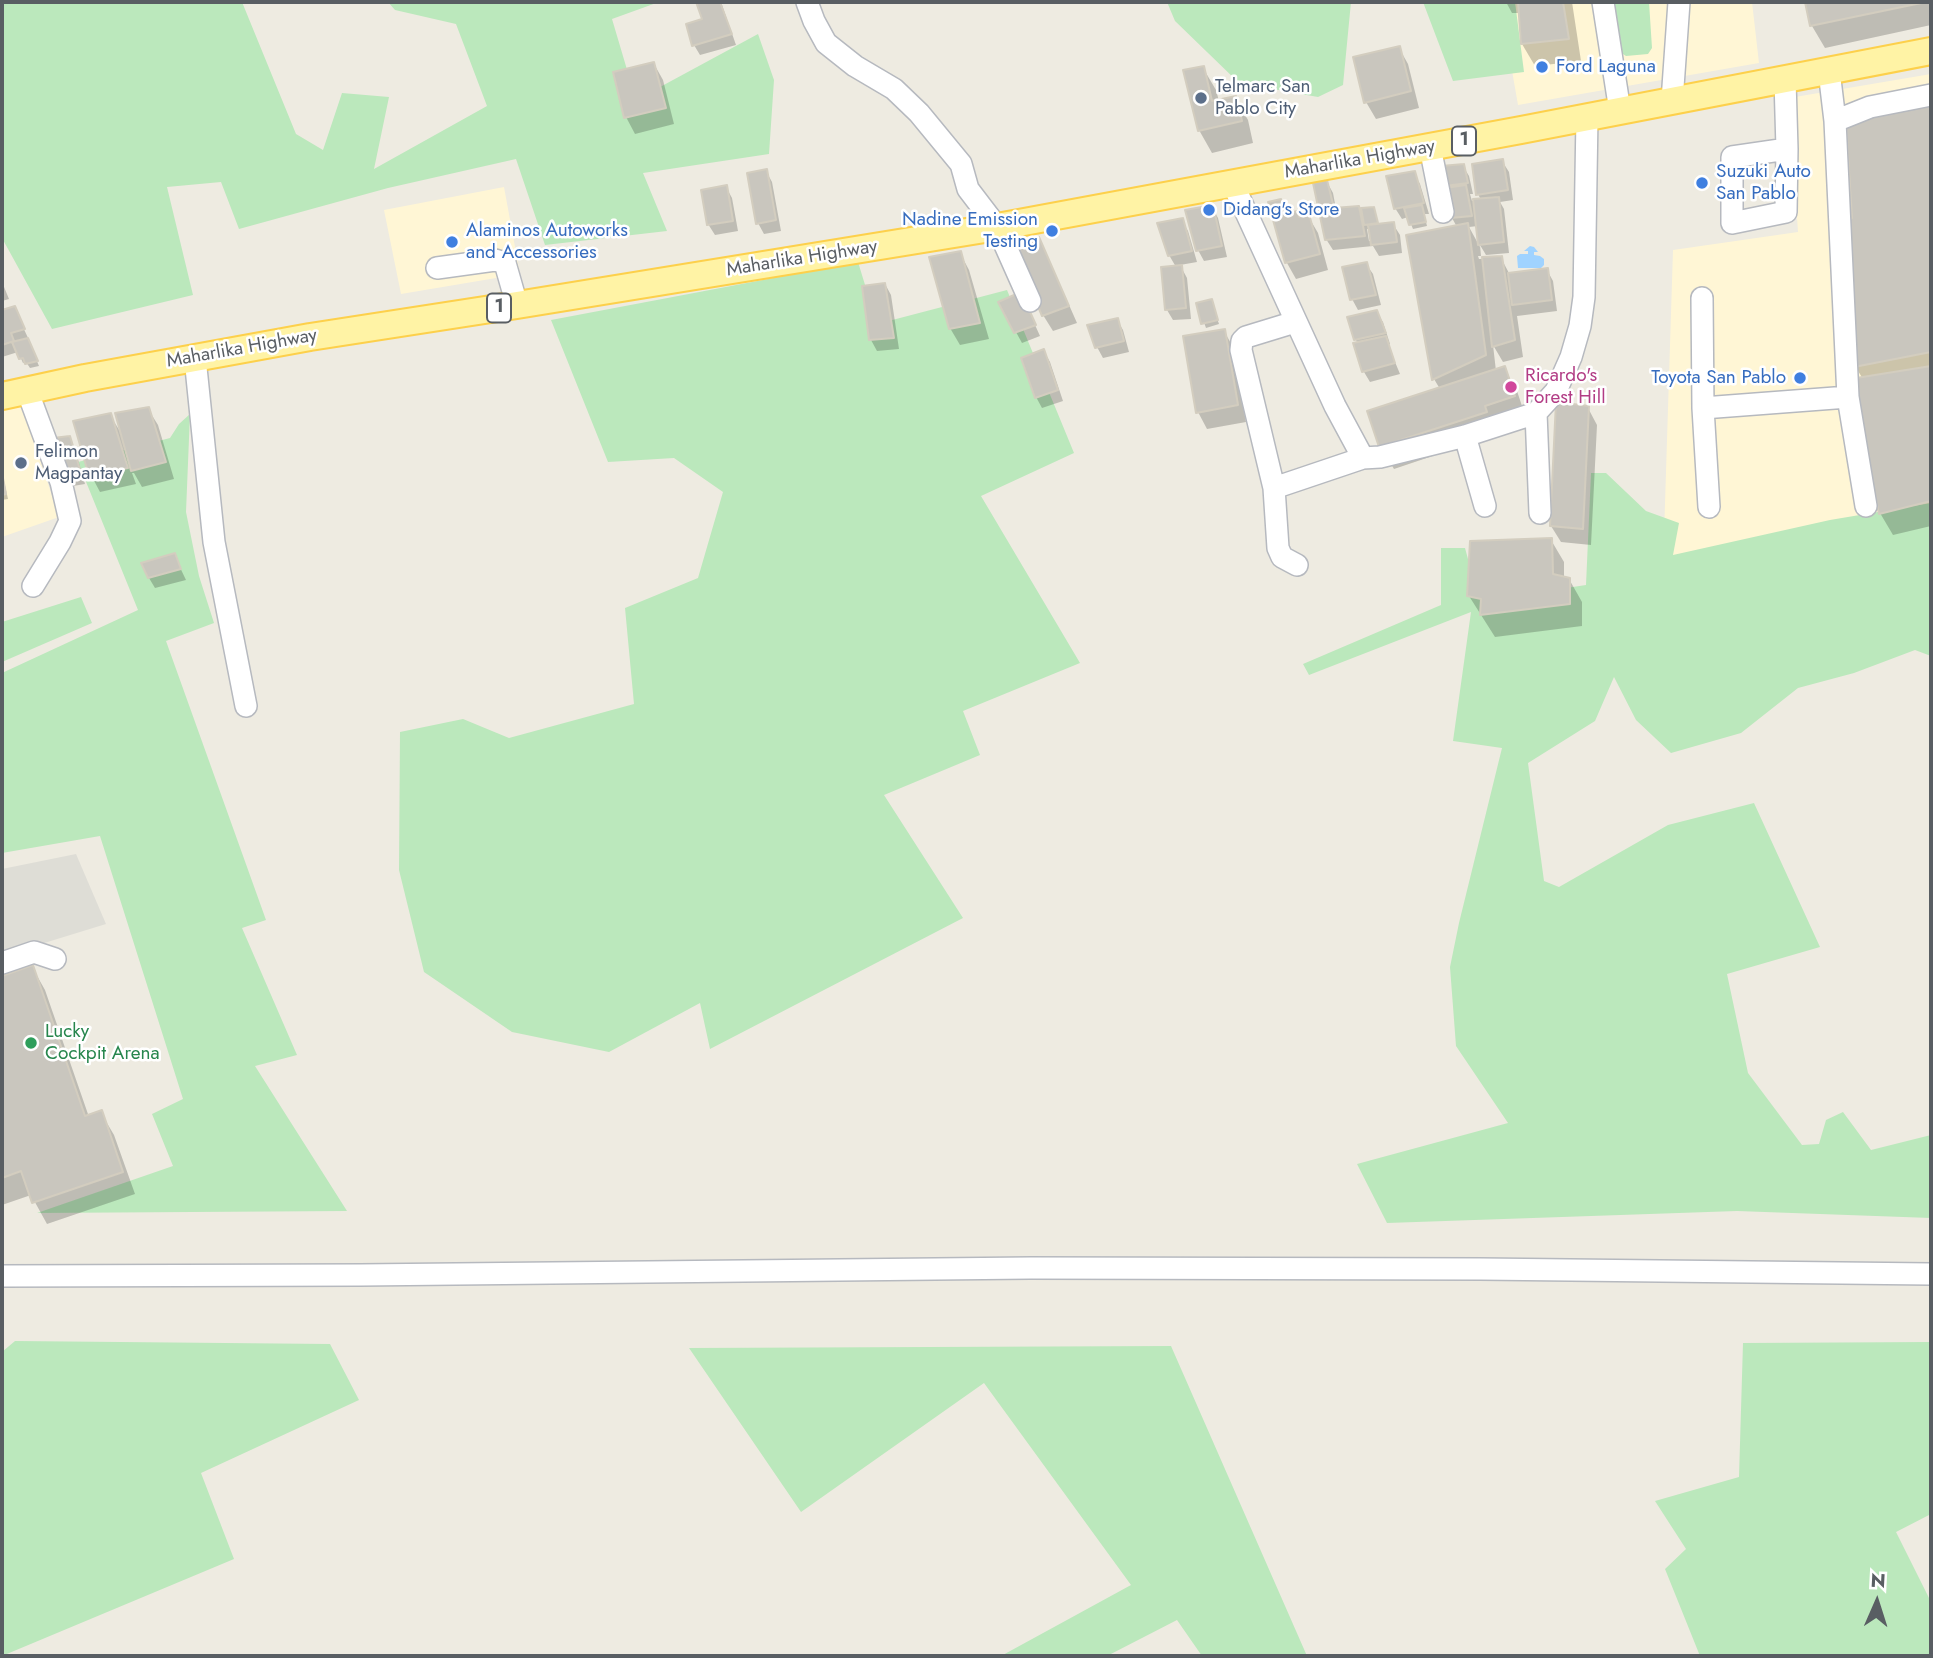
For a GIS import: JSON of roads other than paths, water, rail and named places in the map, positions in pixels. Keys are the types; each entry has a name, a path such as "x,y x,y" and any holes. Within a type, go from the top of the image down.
{"main road":[{"name":"Maharlika Highway","path":"14,393 310,337 997,227 1931,51"}],"street":[{"path":"807,2 826,43 855,66 894,89 919,113 961,164 968,189 997,227 1030,301"},
{"path":"1603,2 1620,111"},
{"path":"1672,101 1679,2"},
{"path":"1829,71 1835,121 1848,397 1866,506"},
{"path":"1785,79 1787,149"},
{"path":"1835,121 1870,107 1931,94"},
{"path":"1274,488 1363,458 1380,457 1465,436 1536,413 1556,391 1571,357 1580,326 1584,297 1587,117"},
{"path":"1430,147 1443,212"},
{"path":"1233,184 1295,322 1363,458"},
{"path":"437,268 495,260 505,263 517,305"},
{"path":"1702,298 1703,408 1709,507"},
{"path":"1295,322 1246,337 1242,341 1241,350 1274,488 1278,548 1282,557 1297,565"},
{"path":"195,358 214,541 246,706"},
{"path":"14,393 61,482 70,521 61,542 33,586"},
{"path":"1703,408 1848,397"},
{"path":"1536,413 1540,513"},
{"path":"1465,436 1485,506"},
{"path":"2,963 34,952 55,960"},
{"path":"2,1276 1017,1268 1931,1274"}],"water":[{"path":"1530,246 1538,252 1534,252 1534,255 1544,259 1544,265 1541,268 1518,268 1517,256 1528,254 1528,251 1524,251"}],"place":[{"name":"Ford Laguna","path":"1542,67"},
{"name":"Telmarc San Pablo City","path":"1201,98"},
{"name":"Suzuki Auto San Pablo","path":"1702,183"},
{"name":"Didang's Store","path":"1209,210"},
{"name":"Nadine Emission Testing","path":"1052,231"},
{"name":"Alaminos Autoworks and Accessories","path":"452,242"},
{"name":"Toyota San Pablo","path":"1800,378"},
{"name":"Ricardo's Forest Hill","path":"1511,387"},
{"name":"Felimon Magpantay","path":"21,463"},
{"name":"Lucky Cockpit Arena","path":"31,1043"}]}
